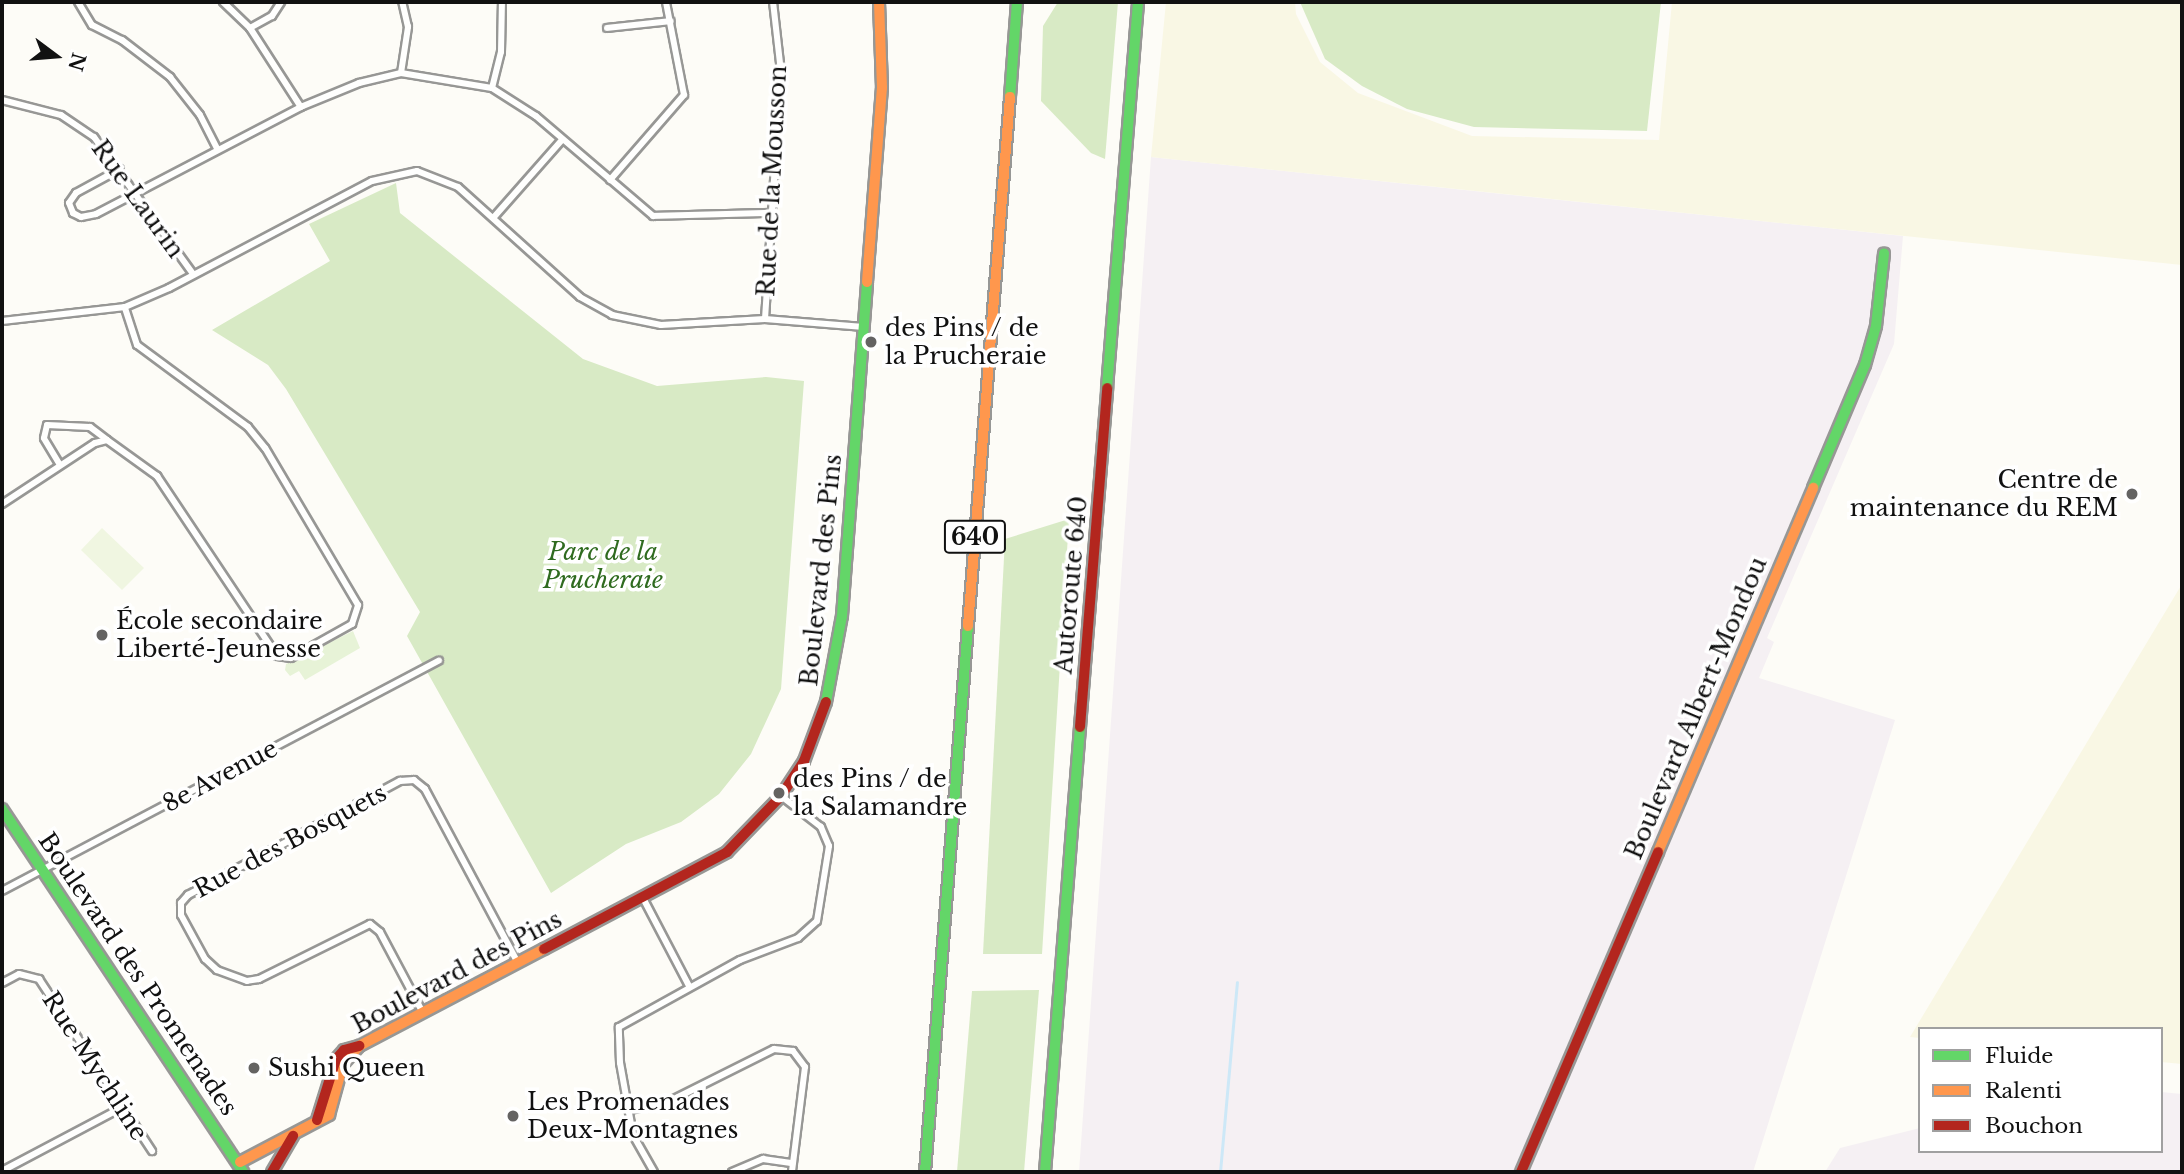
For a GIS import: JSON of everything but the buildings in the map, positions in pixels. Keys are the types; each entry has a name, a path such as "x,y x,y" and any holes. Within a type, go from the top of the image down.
{"main road":[{"name":"Boulevard des Pins","path":"298,1130 317,1120 336,1059 344,1050 359,1046 423,1013 727,852 781,796 822,722 835,670 883,88 879,2"},
{"name":"640","path":"925,1172 1017,2"},
{"name":"Autoroute 640","path":"1045,1172 1138,2"},
{"name":"Boulevard Albert-Mondou","path":"1521,1172 1865,365 1877,326 1884,253"},
{"name":"Boulevard des Promenades","path":"2,808 242,1167 254,1172"},
{"path":"1050,1113 1054,1172"},
{"path":"242,1167 298,1130"},
{"path":"272,1172 279,1154 298,1130"}],"street":[{"path":"78,2 92,25 122,40 170,77 200,115 217,149"},
{"path":"223,2 250,28 301,107"},
{"path":"250,28 272,16 282,2"},
{"path":"401,73 408,27 402,2"},
{"path":"492,88 501,52 502,2"},
{"path":"610,180 684,95 666,2"},
{"name":"Rue de la Mousson","path":"765,319 781,72 773,2"},
{"path":"607,28 671,21"},
{"path":"120,169 76,193 69,203 73,214 81,218 96,214 301,107 348,87 401,73 492,88 536,117 653,216 771,213"},
{"name":"Rue Laurin","path":"2,100 42,109 78,124 107,150 193,274"},
{"path":"494,217 562,140"},
{"path":"2,321 125,307 372,181 403,171 445,179 494,217 580,297 612,315 661,325 765,319 864,327"},
{"path":"60,465 44,439 47,425 90,427 157,476 277,656 291,658 352,624 358,605 265,448 248,427 137,345 125,307"},
{"path":"2,504 60,465 107,440"},
{"name":"8e Avenue","path":"2,891 439,661"},
{"name":"Rue des Bosquets","path":"423,1013 380,932 370,924 259,979 247,981 217,970 205,959 181,915 181,903 188,895 400,781 414,780 425,789 518,963"},
{"path":"654,1172 633,1135 620,1063 619,1027 689,986 768,947 798,939 817,921 829,846 821,827 781,796"},
{"path":"643,898 689,986"},
{"name":"Rue Mychline","path":"2,983 19,974 39,979 121,1108 152,1151"},
{"path":"630,1110 672,1100 774,1049 793,1051 805,1067 792,1172"},
{"path":"2,1171 121,1108"},
{"path":"732,1172 763,1159 793,1163"}],"shaded area":[{"path":"1166,2 1295,2 1296,14 1320,62 1358,93 1472,136 1659,140 1672,2 2182,2 2182,265 1151,157"},
{"path":"1151,157 1903,236 1894,344 1767,638 1774,642 1759,678 1895,720 1753,1172 1079,1172"},
{"path":"2182,584 2182,1064 2163,1062 2163,1027 1918,1027 1918,1038 1910,1037"},
{"path":"2163,1092 2182,1094 2182,1172 1825,1172 1840,1148 1918,1128 1918,1153 2163,1153"}],"green space":[{"path":"1058,2 1118,2 1105,159 1091,153 1041,101 1043,26"},
{"path":"1300,2 1661,2 1647,131 1474,127 1407,109 1362,86 1325,59"},
{"name":"Parc de la Prucheraie","path":"396,183 400,213 583,359 657,386 766,377 804,381 781,689 751,754 719,794 681,822 626,844 551,893 407,636 420,612 286,389 268,365 212,330 330,261 309,224"},
{"path":"1069,519 1042,954 983,954 1005,539"},
{"path":"102,528 144,568 122,590 81,550"},
{"path":"353,631 360,648 305,680 299,671 290,676 285,670 286,664"},
{"path":"1039,990 1024,1172 957,1172 972,991"}],"waterway":[{"path":"1220,1172 1237,983"}],"traffic: fast":[{"path":"1010,97 1017,2"},
{"path":"1107,388 1138,2"},
{"path":"1813,488 1865,365 1876,326 1884,253"},
{"path":"826,702 842,616 867,282"},
{"path":"925,1172 968,626"},
{"path":"1045,1172 1080,727"},
{"path":"2,809 243,1172"}],"traffic: slow":[{"path":"867,282 882,88 879,2"},
{"path":"968,626 1010,97"},
{"path":"1658,852 1813,488"},
{"path":"240,1162 329,1115 343,1064 359,1046 544,949"}],"traffic: jam":[{"path":"1080,727 1107,388"},
{"path":"544,949 727,852 781,796 804,761 826,702"},
{"path":"1521,1172 1658,852"},
{"path":"317,1120 336,1059 344,1050 359,1046"},
{"path":"272,1172 293,1136"}],"place":[{"name":"des Pins / de la Prucheraie","path":"871,342"},
{"name":"Centre de maintenance du REM","path":"2132,494"},
{"name":"École secondaire Liberté-Jeunesse","path":"102,635"},
{"name":"des Pins / de la Salamandre","path":"779,793"},
{"name":"Sushi Queen","path":"254,1068"},
{"name":"Les Promenades Deux-Montagnes","path":"513,1116"}]}
